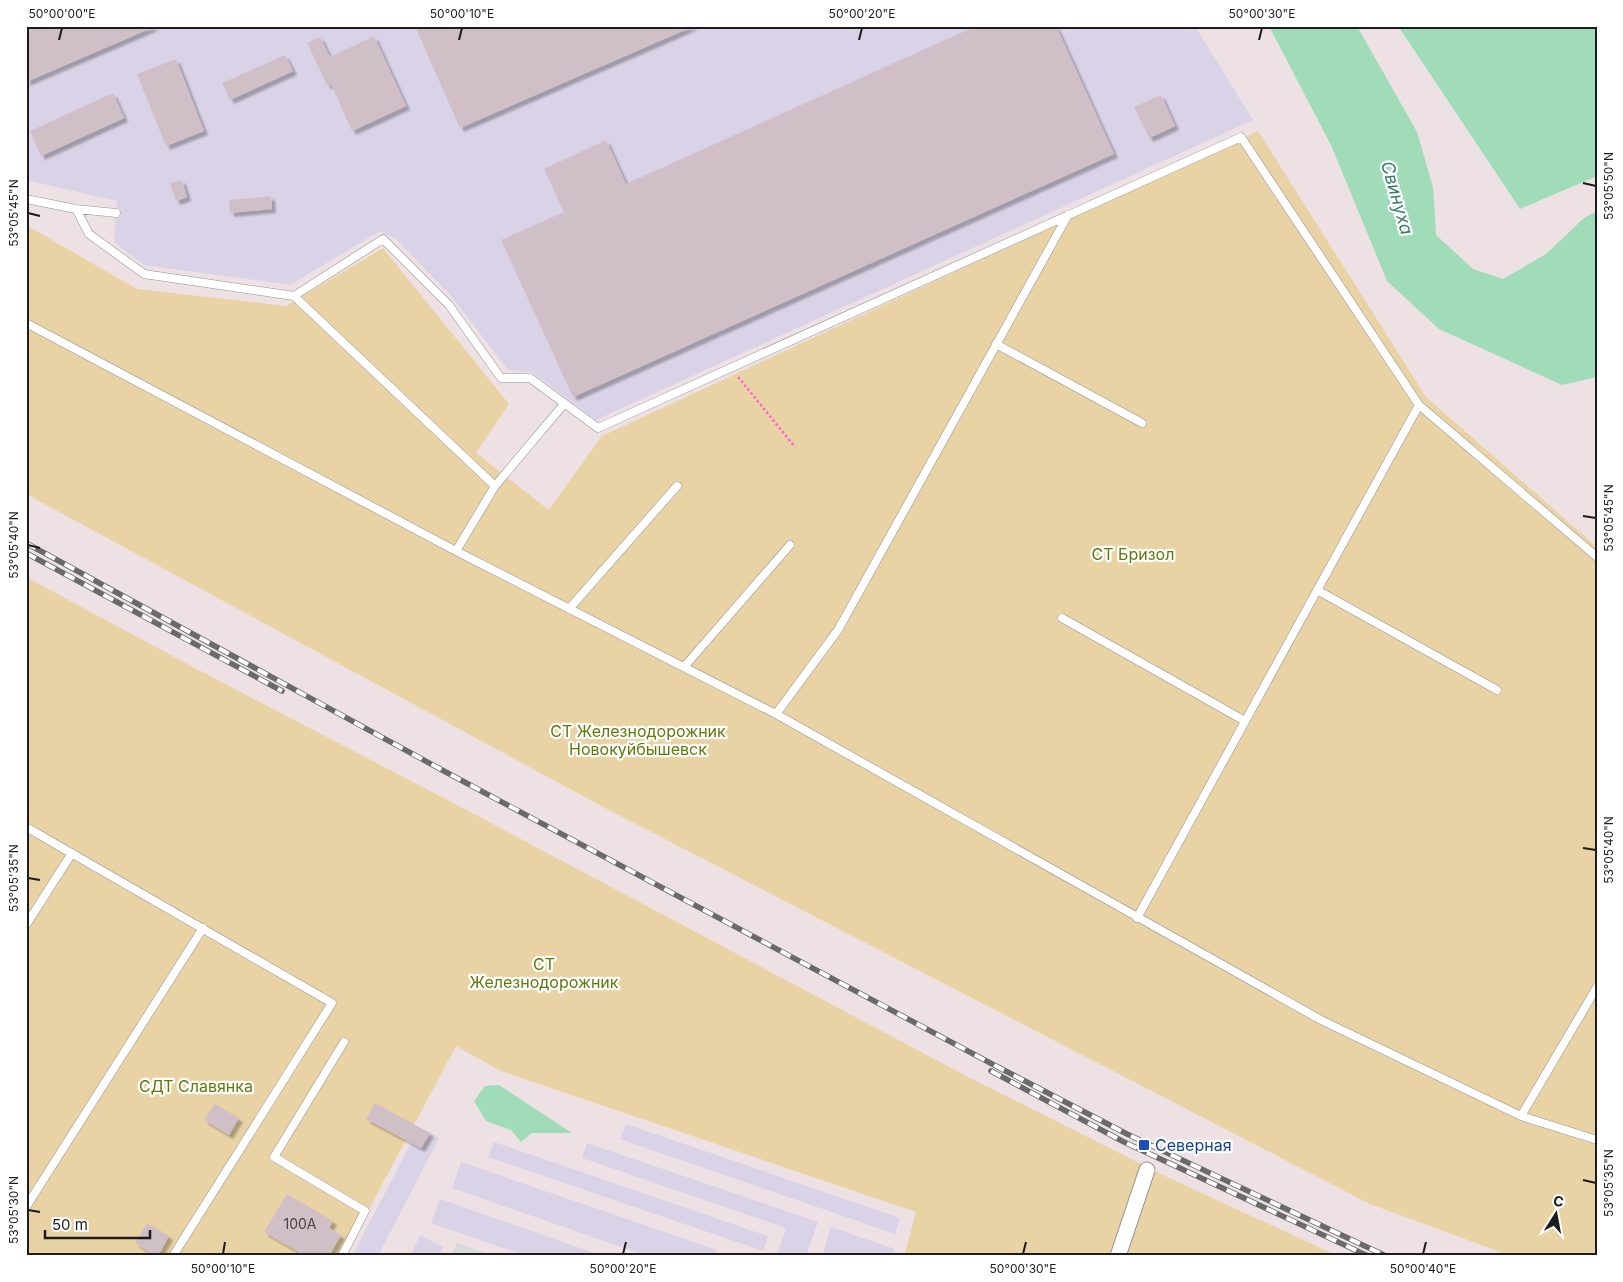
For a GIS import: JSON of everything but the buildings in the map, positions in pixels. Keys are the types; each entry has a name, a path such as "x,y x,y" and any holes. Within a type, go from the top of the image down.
{"street":[{"path":"1118,1256 1147,1170"}],"lane":[{"path":"294,296 383,240 449,305 501,378 530,378 598,428 1241,137 1419,405 1597,557"},
{"path":"26,199 76,209 116,213"},
{"path":"76,209 89,234 144,274 294,296 496,486"},
{"path":"776,714 838,630 1068,214"},
{"path":"26,323 456,551 776,714 1321,1020 1521,1116 1597,1140"},
{"path":"996,344 1142,423"},
{"path":"456,551 496,486 564,404"},
{"path":"1137,918 1419,405"},
{"path":"569,609 678,486"},
{"path":"684,667 790,545"},
{"path":"1317,590 1497,690"},
{"path":"1062,618 1245,721"},
{"path":"26,827 332,1003 174,1256"},
{"path":"26,925 72,853"},
{"path":"26,1207 203,928"},
{"path":"1521,1116 1597,987"},
{"path":"342,1256 365,1211 274,1157 344,1042"}],"path":[{"path":"730,368 795,447"}],"shaded area":[{"path":"26,26 1195,26 1253,120 596,420 532,372 508,370 451,296 396,239 380,231 290,285 144,265 114,242 117,201 26,180"},
{"path":"626,1124 900,1218 895,1234 620,1139"},
{"path":"430,1133 439,1138 378,1256 352,1256 411,1143 421,1148"},
{"path":"494,1142 768,1236 763,1251 488,1157"},
{"path":"587,1143 818,1222 806,1256 777,1256 786,1228 582,1158"},
{"path":"461,1162 717,1250 715,1256 647,1256 452,1188"},
{"path":"440,1199 603,1256 526,1256 431,1223"},
{"path":"831,1227 895,1249 893,1256 822,1256"},
{"path":"420,1235 443,1247 438,1256 410,1256"},
{"path":"457,1243 494,1256 451,1256"}],"green space":[{"name":"СТ Бризол","path":"1258,131 1426,397 1597,547 1597,1256 1511,1256 1370,1204 605,808 26,494 26,225 137,289 286,306 383,248 509,404 476,453 549,510 602,436"},
{"name":"СТ Железнодорожник","path":"26,577 970,1078 1169,1178 1338,1256 904,1256 916,1212 501,1071 456,1046 344,1256 26,1256"}],"water":[{"name":"Свинуха","path":"1269,26 1357,26 1417,132 1433,187 1436,235 1473,269 1503,279 1546,254 1584,218 1597,211 1597,377 1562,385 1439,329 1387,281 1331,145"},
{"path":"1398,26 1597,26 1597,176 1520,209"},
{"path":"499,1085 572,1133 532,1133 521,1142 511,1130 486,1121 474,1101 485,1086"}],"railway":[{"path":"26,543 442,770 994,1065 1127,1134 1386,1256"},
{"path":"26,553 282,691"},
{"path":"991,1071 1124,1142 1368,1256"}],"place":[{"name":"Северная","path":"1144,1145"}],"park label":[{"name":"СТ Железнодорожник Новокуйбышевск","path":"638,740"},
{"name":"СДТ Славянка","path":"196,1086"}]}
